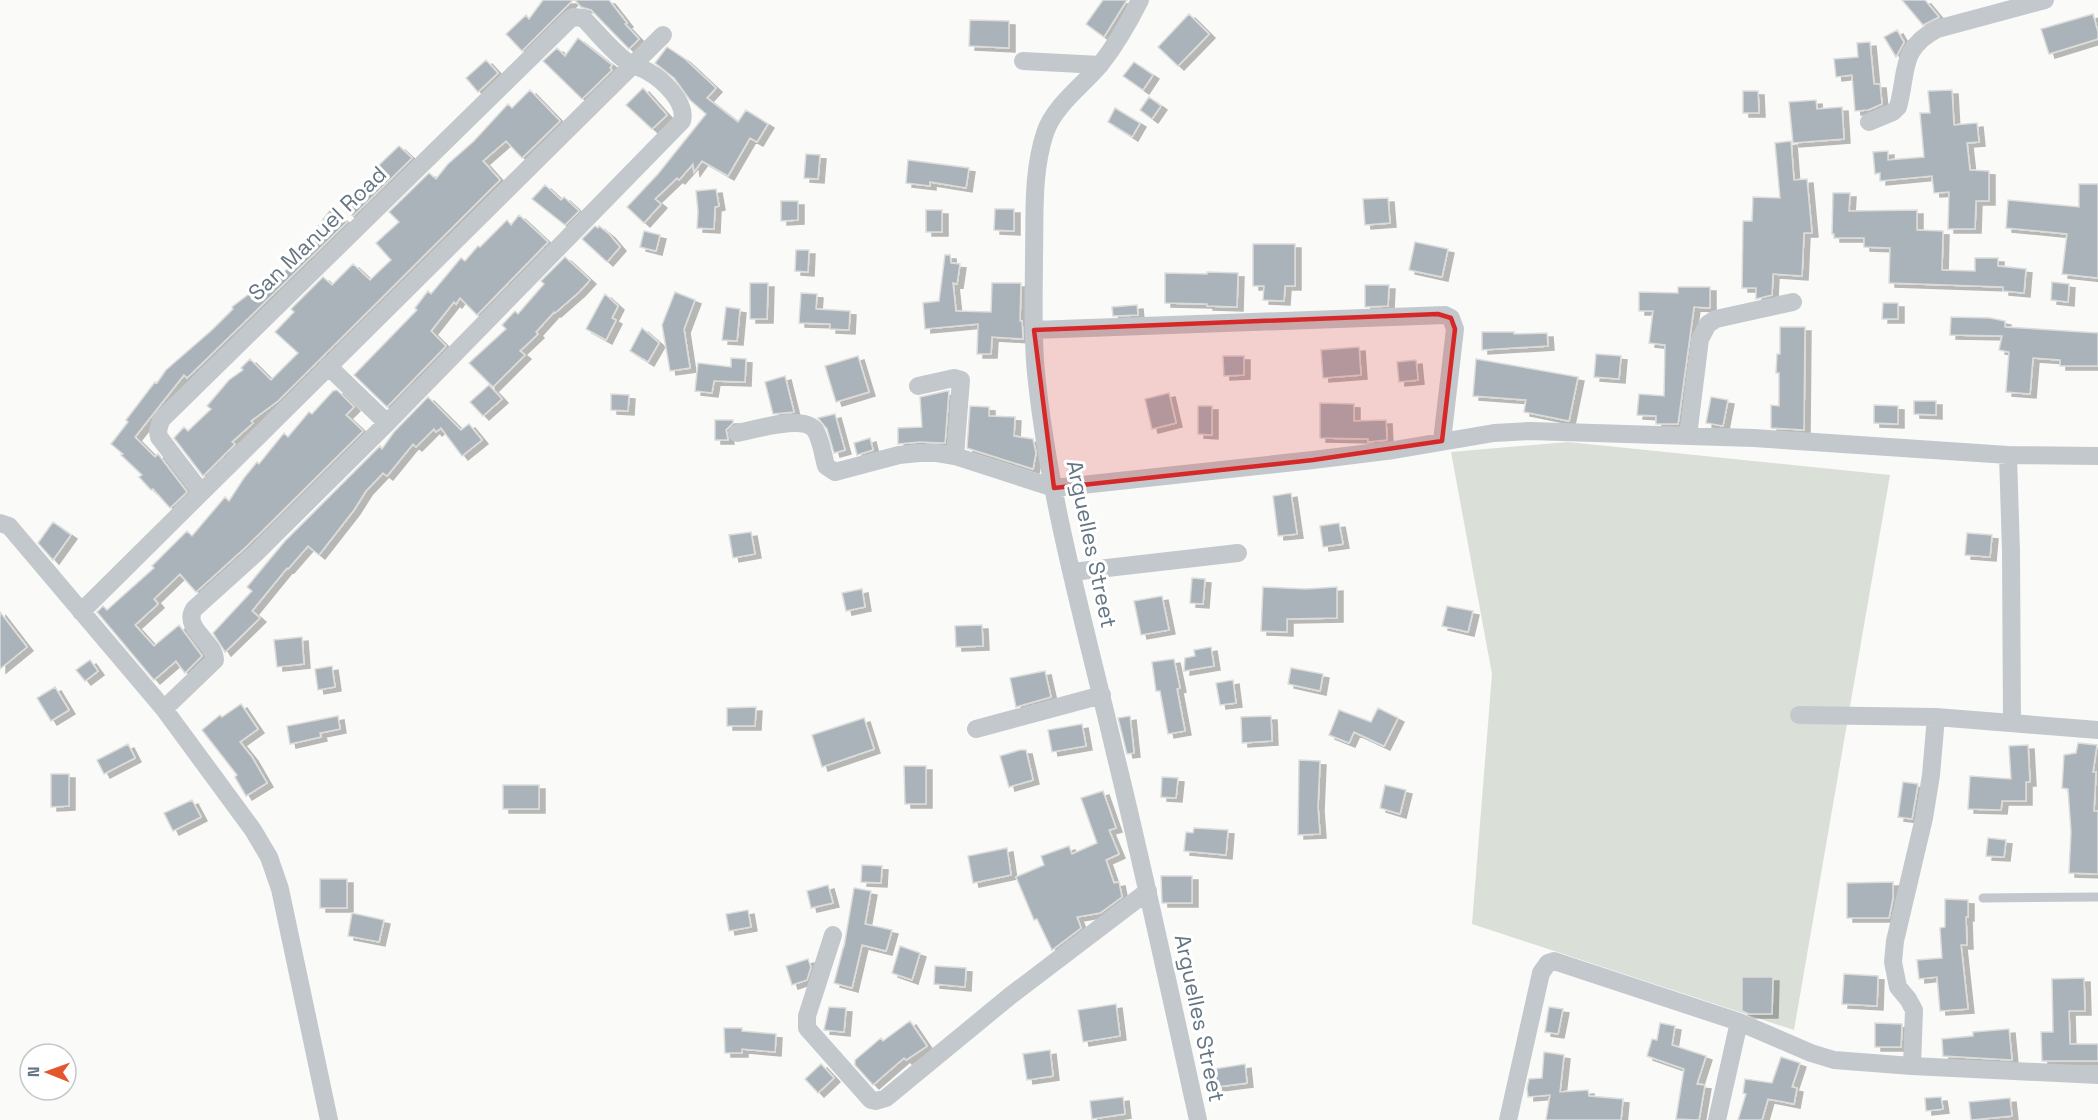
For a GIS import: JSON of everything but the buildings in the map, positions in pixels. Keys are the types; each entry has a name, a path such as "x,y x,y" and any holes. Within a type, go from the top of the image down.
{"street":[{"name":"Arguelles Street","path":"1140,0 1100,64 1060,109 1046,129 1035,182 1034,330 1041,414 1054,488 1148,891 1198,1120"},
{"path":"1869,122 1893,112 1898,107 1907,60 1921,38 1937,29 2045,0"},
{"name":"San Manuel Road","path":"201,492 159,437 161,420 570,18 583,18 621,56 634,65"},
{"path":"81,612 663,35"},
{"path":"1023,61 1100,64"},
{"path":"164,709 215,660 214,651 191,621 191,613 194,609 255,554 387,423 682,121 681,105 663,83 646,70 634,65"},
{"path":"1688,436 1700,339 1708,324 1716,319 1793,302"},
{"path":"1034,330 1445,315 1451,318 1455,328 1442,441"},
{"path":"328,366 387,423"},
{"path":"918,386 954,378 961,380 955,456"},
{"path":"737,433 790,422 808,424 818,436 826,466 835,472 899,455 937,453 955,456 1054,488 1313,460 1530,431 1754,438 2008,454 2098,456"},
{"path":"2008,454 2012,723"},
{"path":"0,523 9,526 164,709 253,830 269,857 280,889 328,1120"},
{"path":"1072,572 1238,553"},
{"path":"976,729 1102,695"},
{"path":"1799,715 1936,717 2098,730"},
{"path":"1912,1066 1914,1010 1898,987 1893,962 1895,940 1924,818 1931,775 1936,717"},
{"path":"833,935 807,1016 807,1028 871,1100 876,1101 886,1098 1010,996 1148,891"},
{"path":"1508,1120 1541,973 1548,963 1554,961 1739,1022 1811,1053 1834,1060 2098,1075"},
{"path":"1717,1120 1739,1022"}],"lane":[{"path":"1983,898 2098,897"}],"highlighted area":[{"path":"1438,314 1451,318 1455,329 1442,441 1313,460 1054,488 1034,330"}],"shaded area":[{"path":"1568,442 1890,475 1794,1030 1472,924 1492,674 1451,452"}]}
